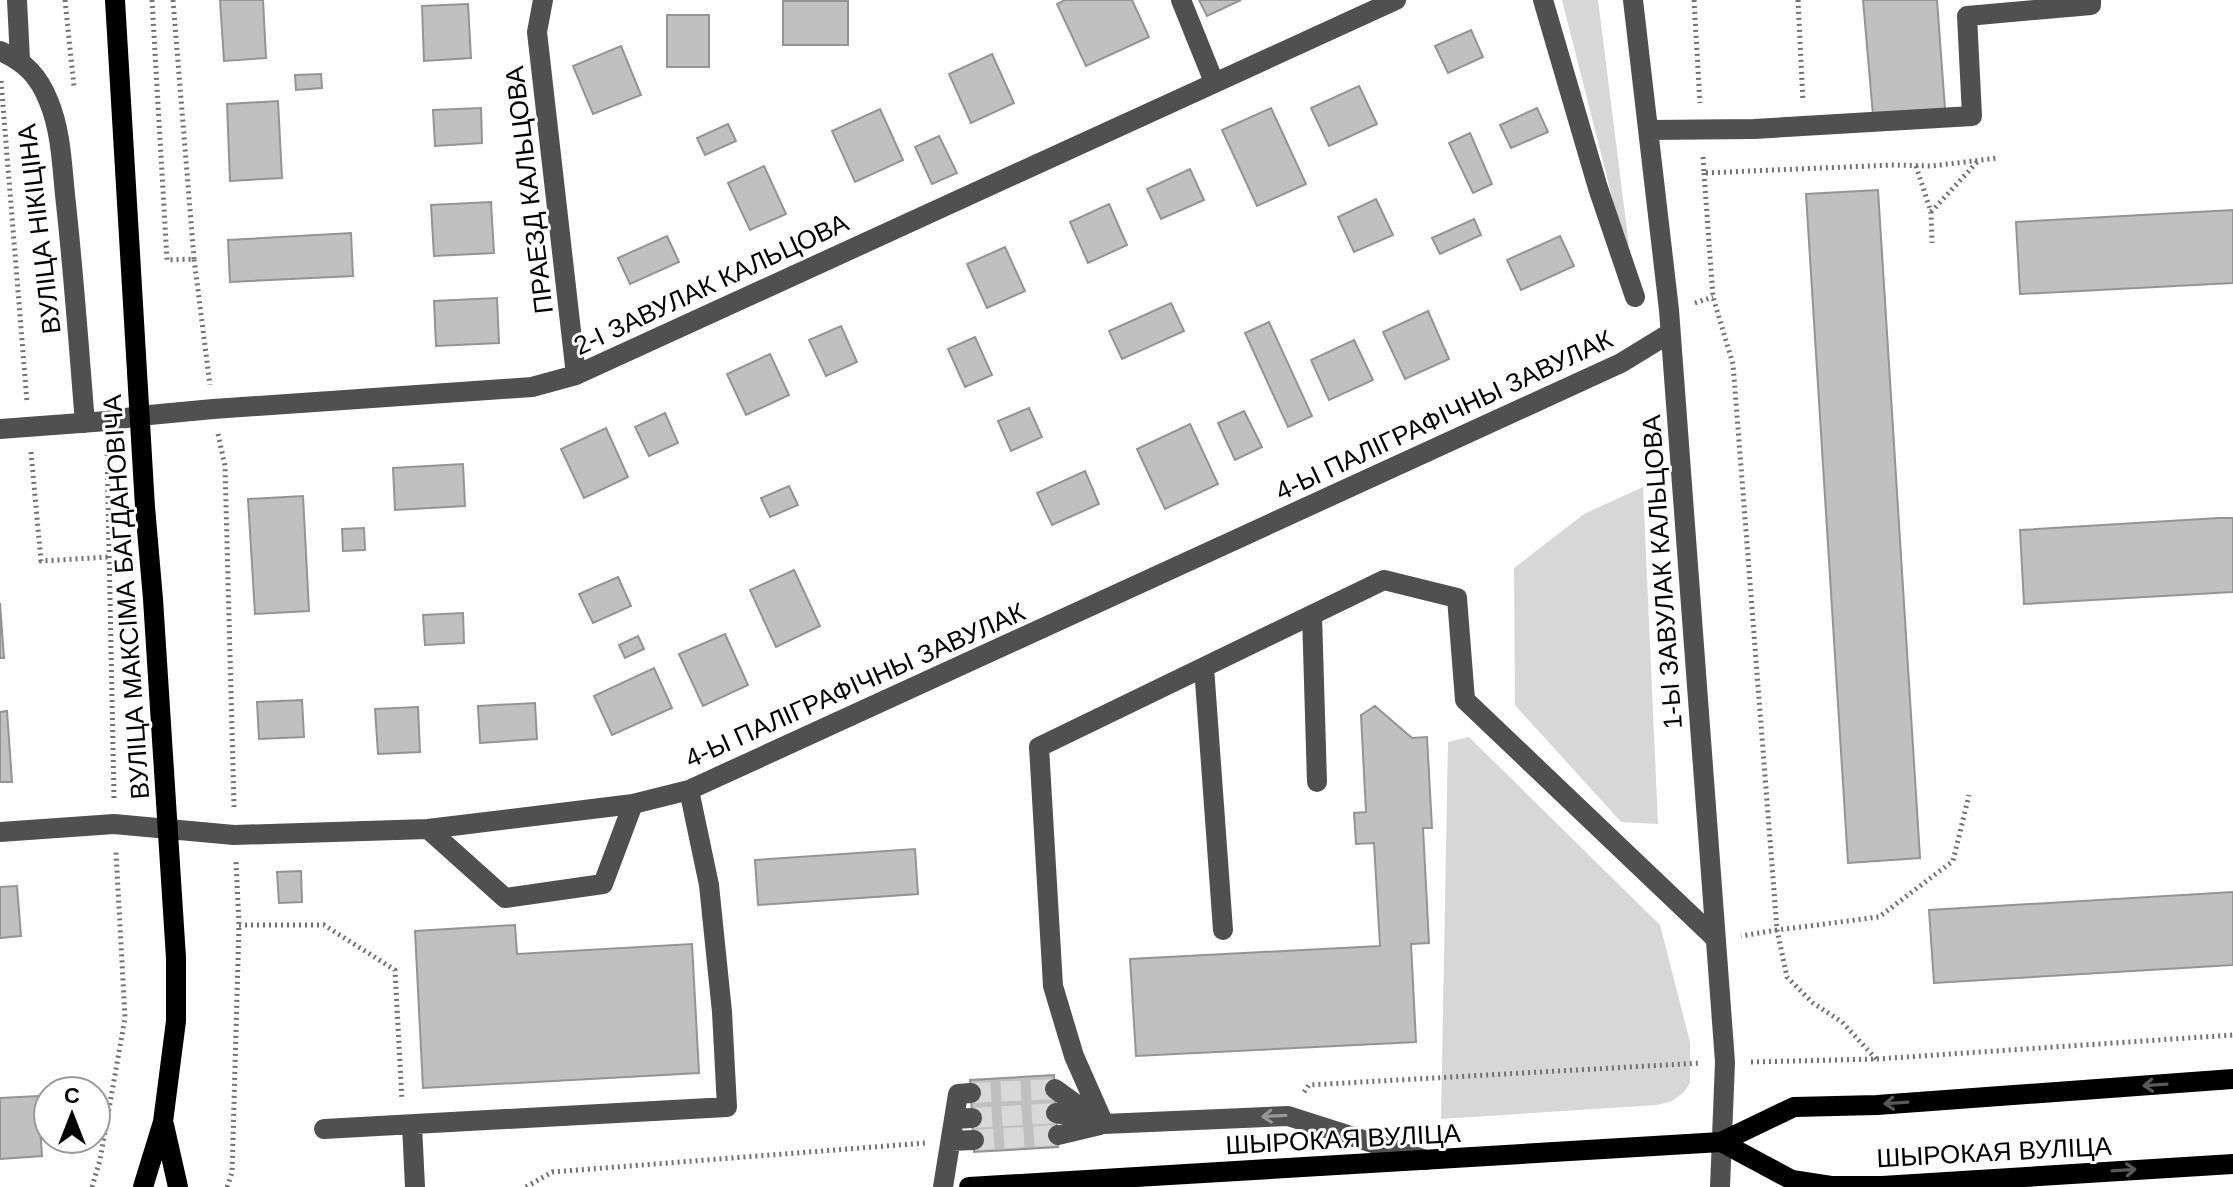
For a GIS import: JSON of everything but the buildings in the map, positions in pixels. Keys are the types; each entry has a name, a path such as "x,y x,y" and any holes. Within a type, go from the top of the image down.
{"main road":[{"name":"ВУЛІЦА МАКСІМА БАГДАНОВІЧА","path":"115,0 139,416 176,958 176,1021 163,1122 143,1187"},
{"name":"ШЫРОКАЯ ВУЛІЦА","path":"969,1187 1721,1142 1794,1107 1877,1105 2233,1079"},
{"path":"163,1122 178,1187"},
{"name":"ШЫРОКАЯ ВУЛІЦА","path":"1721,1142 1792,1180 1831,1186 1882,1186 2233,1164"}],"street":[{"path":"17,0 20,60"},
{"name":"ПРАЕЗД КАЛЬЦОВА","path":"543,0 537,32 576,375"},
{"path":"1181,0 1214,82"},
{"name":"2-І ЗАВУЛАК КАЛЬЦОВА","path":"0,429 213,409 532,387 576,375 1396,0"},
{"path":"1543,0 1598,188 1635,297"},
{"name":"1-Ы ЗАВУЛАК КАЛЬЦОВА","path":"1633,0 1670,333 1716,939 1725,1062 1720,1187"},
{"path":"1649,130 1805,127 1972,116 1967,16 2091,5 2091,0"},
{"name":"ВУЛІЦА НІКІЦІНА","path":"0,51 20,60 37,77 49,99 58,128 85,423"},
{"name":"4-Ы ПАЛІГРАФІЧНЫ ЗАВУЛАК","path":"0,832 114,824 234,835 428,829 633,804 689,790 1621,363 1670,333"},
{"path":"1104,1124 1074,1056 1053,986 1039,747 1384,580 1457,598 1465,700 1716,939"},
{"path":"1312,615 1317,782"},
{"path":"1204,667 1223,930"},
{"path":"324,1129 727,1107 722,1012 709,885 689,790"},
{"path":"428,829 505,898 603,884 633,804"},
{"path":"1055,1089 1104,1124"},
{"path":"943,1187 951,1141 963,1119 958,1094 971,1093"},
{"path":"1056,1113 1104,1124"},
{"path":"1058,1135 1104,1124 1288,1116 1429,1161"},
{"path":"412,1125 415,1187"},
{"path":"951,1141 974,1140"}],"path":[{"path":"65,0 75,93"},
{"path":"152,0 167,260 194,259"},
{"path":"173,0 194,259 213,409 225,466 239,925 232,1173 227,1187"},
{"path":"1694,0 1713,297 1733,364 1777,930 1787,977 1813,1003 1842,1022 1876,1059"},
{"path":"1798,0 1805,127"},
{"path":"1,80 41,561 109,557"},
{"path":"1891,153 1891,165"},
{"path":"1704,173 1916,166 1998,158"},
{"path":"1931,212 1979,161"},
{"path":"1916,166 1931,212 1932,243"},
{"path":"92,1187 100,1160 125,1018 114,824 107,421"},
{"path":"1777,930 1879,917 1953,861 1969,795"},
{"path":"239,925 324,925 395,970 403,1114 412,1125"},
{"path":"526,1187 552,1172 951,1141"}],"shaded area":[{"path":"1562,0 1598,0 1629,246 1624,244"},
{"path":"1643,487 1658,824 1621,822 1515,705 1514,568 1584,514"},
{"path":"1469,737 1660,925 1690,1042 1690,1083 1672,1101 1657,1105 1441,1119 1448,742"}],"tunnel":[{"path":"971,1093 1055,1089"},
{"path":"972,1118 1056,1113"},
{"path":"974,1140 1058,1135"}]}
